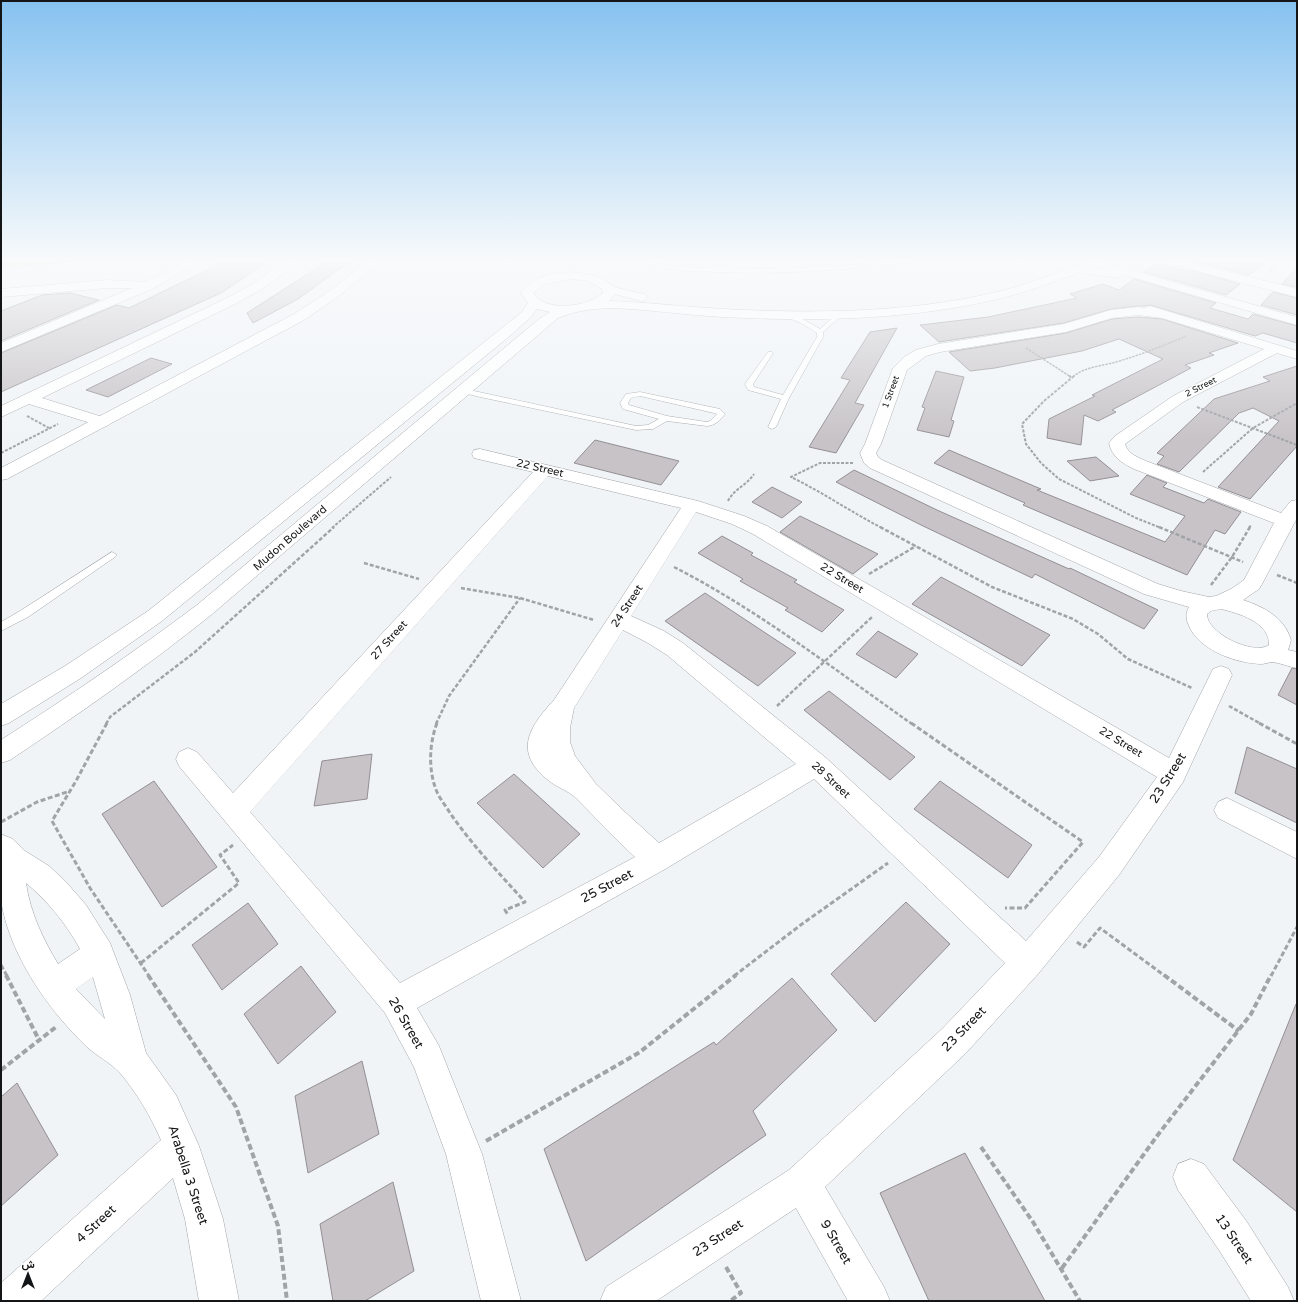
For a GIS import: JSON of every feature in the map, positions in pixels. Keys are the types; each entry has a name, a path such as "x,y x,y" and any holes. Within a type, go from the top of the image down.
{"street":[{"path":"1,348 68,320"},
{"path":"1,412 192,320"},
{"path":"1,475 294,320"},
{"name":"Mudon Boulevard","path":"1,716 73,672 155,616 520,320"},
{"name":"Mudon Boulevard","path":"2,753 108,682 204,610 547,320"},
{"name":"1 Street","path":"871,451 900,368 908,360 921,353 938,348 1066,328 1092,320"},
{"name":"1 Street","path":"1182,320 1297,355"},
{"name":"2 Street","path":"1277,348 1178,399 1117,443 1118,449 1130,460 1285,521"},
{"path":"24,401 103,422"},
{"path":"24,401 87,430"},
{"path":"871,451 876,464 1151,589 1179,598 1212,598 1238,594 1252,584 1285,521 1297,504"},
{"name":"22 Street","path":"480,454 692,506 739,521 760,530 1174,774"},
{"name":"27 Street","path":"242,822 440,585 545,469"},
{"name":"24 Street","path":"657,859 582,788 552,769 543,758 539,745 542,732 562,707 692,506"},
{"path":"1216,686 1237,664 1265,655 1279,648 1281,641 1256,600 1252,584"},
{"path":"1151,589 1224,647 1235,651 1297,660"},
{"path":"1212,598 1242,607 1270,624 1297,648"},
{"path":"1212,598 1200,608 1196,614 1217,656 1216,686"},
{"name":"28 Street","path":"616,623 656,637 675,648 816,765 1027,963"},
{"name":"23 Street","path":"620,1301 802,1183 954,1041 1027,963 1109,866 1174,774 1216,686"},
{"name":"26 Street","path":"188,759 396,1002 427,1058 464,1154 502,1301"},
{"name":"25 Street","path":"396,1002 657,859 816,765"},
{"path":"1227,810 1297,846"},
{"name":"Arabella 3 Street","path":"5,850 38,876 61,898 88,932 106,968 120,1012 131,1061"},
{"name":"Arabella 3 Street","path":"5,850 12,887 22,924 32,950 54,986 75,1012 99,1036 131,1061 164,1107 181,1146 204,1219 219,1301"},
{"path":"54,986 99,954"},
{"name":"4 Street","path":"11,1301 181,1146"},
{"name":"13 Street","path":"1192,1177 1233,1236 1274,1301"},
{"name":"9 Street","path":"802,1183 870,1301"}],"lane":[{"path":"801,320 812,325 820,332"},
{"path":"772,427 786,398 820,337 820,332 832,320"},
{"path":"770,353 749,384 751,388 786,398"},
{"path":"463,390 480,395 636,428 650,427 666,418 707,424 714,423 721,414 717,410 640,394 629,396 624,403 626,407 666,418"},
{"path":"1,627 24,614 112,555"}],"path":[{"path":"1009,338 1072,377"},
{"path":"1178,399 1297,444"},
{"path":"1202,473 1253,428 1297,403"},
{"path":"1,453 49,428"},
{"path":"871,451 849,464 837,465 822,463 791,477 810,486 851,512 992,587 1073,619 1098,634 1128,659 1216,686 1297,744"},
{"path":"739,521 749,513 726,504 730,494 737,487 752,478 754,474"},
{"path":"1212,598 1232,557 1251,526 1251,520 1235,509 1236,502"},
{"path":"855,586 876,568 916,546"},
{"path":"658,558 703,582 824,662 1083,842 1025,908 1004,908 987,895 971,911"},
{"path":"364,563 440,585 520,598 616,623"},
{"path":"518,935 505,910 525,902 464,833 437,793 432,775 431,758 432,740 436,724 449,696 520,598"},
{"path":"778,734 792,721 776,707 875,614 864,607 876,598"},
{"path":"1,822 37,802 70,791"},
{"path":"141,963 239,883 220,855 242,822"},
{"path":"464,1154 640,1052 714,992 802,924 890,862"},
{"path":"1057,927 1084,947 1100,928 1239,1031"},
{"path":"1062,1268 1158,1136 1251,1014 1297,927"},
{"path":"1,965 39,1040"},
{"path":"1,1070 75,1012"},
{"path":"981,1147 1019,1199 1062,1268 1080,1301"},
{"path":"712,1242 741,1293 730,1301"}],"building":[{"path":"1,320 52,320 1,341"},
{"path":"81,320 162,320 1,392 1,353"},
{"path":"251,320 259,320 253,323"},
{"path":"965,320 1075,320 1064,323 939,342 920,325"},
{"path":"1110,320 1164,320 1238,343 1209,353 1214,355 1185,365 1191,368 1112,410 1116,412 1098,421 1084,415 1081,445 1047,438 1049,419 1095,396 1092,395 1163,359 1119,339 1082,351 995,368 970,371 949,352 1066,333"},
{"path":"1200,320 1274,320 1297,326 1297,343 1263,333 1255,336"},
{"path":"897,328 855,403 864,405 836,453 809,447 850,380 841,378 870,332"},
{"path":"151,358 172,364 108,397 86,390"},
{"path":"1297,366 1297,446 1250,499 1218,487 1279,421 1253,408 1239,413 1179,472 1157,464 1164,456 1157,453 1214,399 1270,381 1263,377"},
{"path":"936,371 964,377 951,420 954,421 949,437 917,430 925,408 922,407"},
{"path":"595,440 679,461 661,485 574,463"},
{"path":"949,450 1041,489 1037,490 1165,542 1185,516 1130,494 1147,475 1167,483 1163,487 1204,503 1208,499 1241,512 1225,534 1215,530 1187,575 1023,505 1025,503 934,463"},
{"path":"1096,457 1119,476 1090,481 1067,461"},
{"path":"854,470 937,510 1069,569 1070,568 1158,610 1144,629 1035,574 1032,578 921,525 836,482"},
{"path":"772,487 802,502 782,518 752,502"},
{"path":"800,516 878,554 853,574 780,532"},
{"path":"722,536 753,553 751,555 797,580 794,582 844,610 822,632 785,610 788,608 740,581 743,579 698,553"},
{"path":"941,577 1050,635 1022,666 912,604"},
{"path":"705,593 796,653 758,686 665,621"},
{"path":"878,631 918,654 896,678 856,654"},
{"path":"1292,668 1297,669 1297,705 1278,695"},
{"path":"829,691 915,757 890,780 804,710"},
{"path":"1247,747 1297,769 1297,823 1235,793"},
{"path":"372,754 367,799 314,806 322,761"},
{"path":"514,774 580,834 543,868 477,803"},
{"path":"154,781 217,867 162,907 102,814"},
{"path":"940,781 1032,845 1008,878 914,809"},
{"path":"906,902 950,944 875,1022 831,974"},
{"path":"248,903 278,944 222,990 192,945"},
{"path":"301,966 336,1012 278,1064 244,1014"},
{"path":"792,978 837,1030 753,1111 766,1135 586,1261 544,1149 714,1042 716,1045"},
{"path":"1297,1004 1297,1212 1233,1160"},
{"path":"362,1061 379,1134 308,1173 295,1096"},
{"path":"17,1083 58,1155 1,1206 1,1097"},
{"path":"965,1153 1045,1301 929,1301 880,1193"},
{"path":"393,1182 414,1271 365,1301 333,1301 320,1224"}]}
